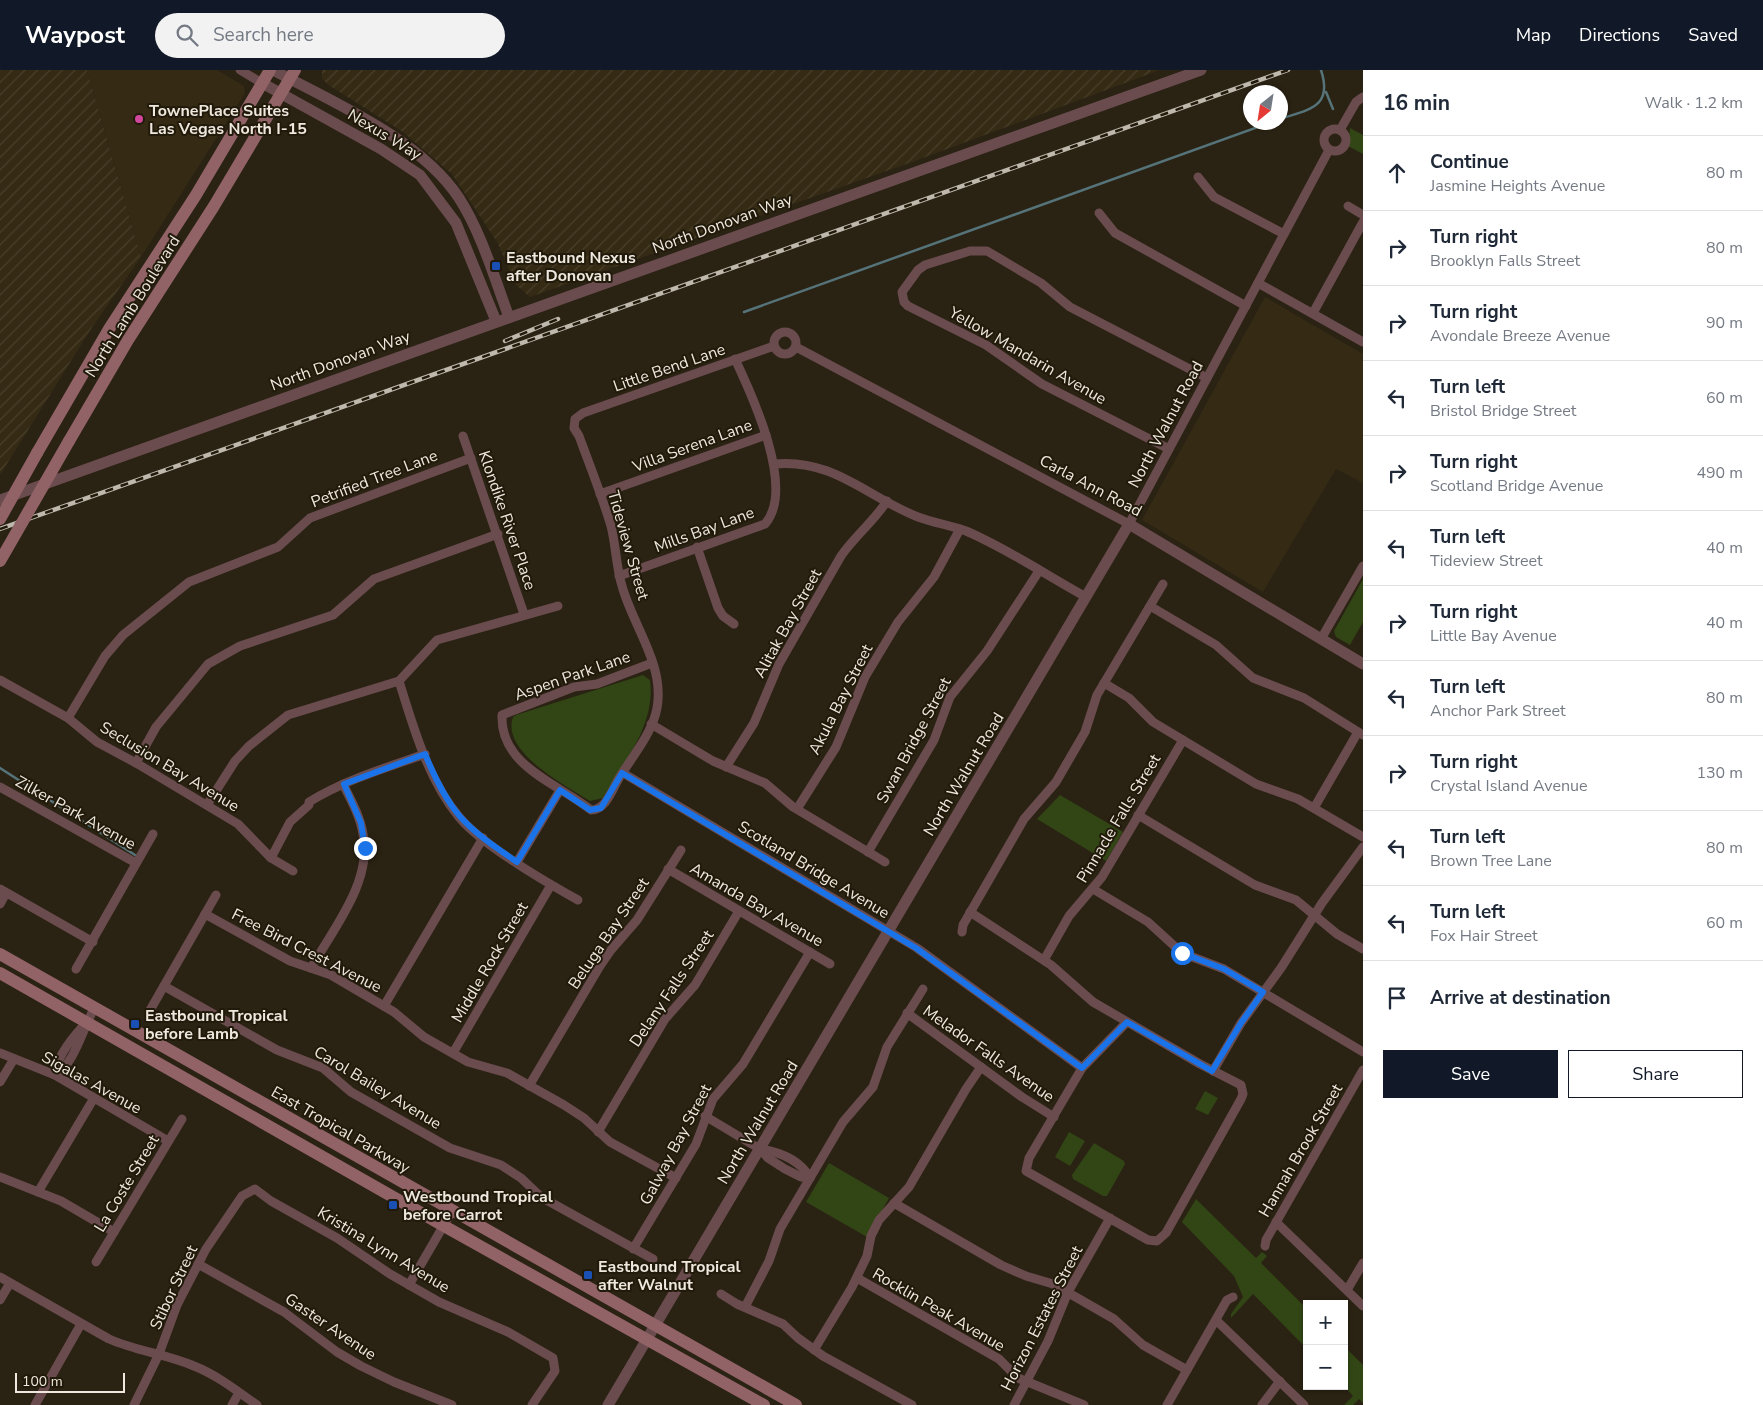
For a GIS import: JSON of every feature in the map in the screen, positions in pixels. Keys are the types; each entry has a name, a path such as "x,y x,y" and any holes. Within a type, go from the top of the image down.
{"main road":[{"name":"North Lamb Boulevard","path":"0,519 109,329 196,195 262,82 271,70"},
{"name":"North Lamb Boulevard","path":"0,562 128,340 214,206 292,75"},
{"name":"East Tropical Parkway","path":"0,954 796,1405"},
{"name":"East Tropical Parkway","path":"0,973 444,1226 764,1405"}],"street":[{"name":"Nexus Way","path":"240,70 381,149 420,175 456,223 496,321"},
{"name":"Nexus Way","path":"271,70 292,75 388,133 412,149 447,182 459,198 479,237 509,317"},
{"name":"North Donovan Way","path":"0,500 1200,70"},
{"name":"North Walnut Road","path":"1340,130 1361,98"},
{"name":"North Walnut Road","path":"1332,129 1340,130 1345,136 1345,144 1340,150 1329,150 1324,142 1325,134 1332,129"},
{"name":"North Walnut Road","path":"608,1405 1130,524 1329,150"},
{"path":"1198,177 1214,197 1284,234"},
{"path":"1348,206 1363,215"},
{"path":"1099,213 1115,233 1246,306"},
{"path":"1313,314 1363,222"},
{"name":"Yellow Mandarin Avenue","path":"1170,449 1042,384 986,345 908,306 902,298 902,292 918,270 925,265 970,251 987,251 1041,283 1070,307 1207,378"},
{"path":"1258,283 1363,342"},
{"name":"Carla Ann Road","path":"774,346 775,338 784,332 794,336 796,347 1130,524 1363,664"},
{"path":"774,346 778,352 785,355 792,353 796,347"},
{"name":"Little Bend Lane","path":"575,419 583,413 774,346"},
{"path":"736,359 766,435 774,464 791,462 823,467 918,517 960,529 1016,556 1086,597"},
{"name":"Tideview Street","path":"560,790 590,810 601,808 651,724 657,709 659,694 658,679 619,576 614,541 600,494 579,436 574,428 575,419"},
{"name":"Villa Serena Lane","path":"600,494 766,435"},
{"name":"Klondike River Place","path":"463,436 524,614"},
{"name":"Petrified Tree Lane","path":"68,718 106,656 123,634 184,585 198,577 278,547 310,518 471,458"},
{"name":"Mills Bay Lane","path":"619,576 766,524 769,520 775,492 777,474 774,464"},
{"name":"Alitak Bay Street","path":"726,767 754,723 779,664 841,556 853,540 879,514 887,501"},
{"name":"Akula Bay Street","path":"797,809 836,747 865,677 898,622 934,577 960,529"},
{"path":"136,762 156,727 208,664 240,646 333,615 374,579 498,534"},
{"path":"697,547 718,608 723,616 734,624"},
{"path":"1321,639 1363,566"},
{"name":"Swan Bridge Street","path":"868,852 934,740 950,697 986,651 1039,571"},
{"path":"962,932 963,925 970,912 1024,819 1048,794 1061,774 1085,732 1092,704 1163,584"},
{"path":"207,805 234,761 288,715 399,680 436,640 558,606"},
{"path":"1150,606 1216,645 1253,678 1304,698 1360,734 1314,808"},
{"name":"Aspen Park Lane","path":"560,790 534,774 513,751 502,727 502,715 574,687 597,684 652,663"},
{"name":"Seclusion Bay Avenue","path":"0,680 68,718 97,742 136,762 238,824 271,858 293,871"},
{"path":"399,680 425,754 445,799 459,817 482,838 551,885 578,900"},
{"path":"1104,683 1128,698 1153,722 1256,784 1298,799 1363,837"},
{"path":"651,724 726,767 765,784 797,809 885,862"},
{"name":"Pinnacle Falls Street","path":"1044,960 1069,916 1093,889 1183,740"},
{"path":"271,858 290,822 309,805 309,802 344,784 425,754"},
{"name":"Scotland Bridge Avenue","path":"622,773 889,931 934,960 1082,1068"},
{"path":"311,968 353,894 365,860 364,836 356,809 344,784"},
{"name":"Zilker Park Avenue","path":"0,788 136,863"},
{"path":"517,862 560,790"},
{"path":"1138,815 1255,885 1296,900 1315,913 1338,934 1363,949"},
{"path":"76,969 153,834"},
{"path":"384,1006 482,838"},
{"path":"1212,1071 1241,1023 1281,968 1315,913 1363,846"},
{"name":"Beluga Bay Street","path":"530,1086 600,966 637,920 681,850"},
{"name":"Amanda Bay Avenue","path":"668,869 830,964"},
{"name":"Middle Rock Street","path":"453,1054 551,885"},
{"path":"1093,889 1148,922 1182,953 1224,969 1363,1052"},
{"path":"0,904 3,891 93,942"},
{"path":"149,1012 216,895"},
{"name":"Delany Falls Street","path":"598,1132 665,1019 695,985 739,911"},
{"path":"970,912 1044,960 1081,993 1212,1071 1235,1081 1242,1088 1241,1099 1166,1233 1156,1241 1148,1240 1026,1171 1029,1158 1082,1068 1127,1022"},
{"name":"Free Bird Crest Avenue","path":"205,914 290,961 331,975 403,1018 424,1037 453,1054 478,1066 507,1073 578,1113 610,1142 676,1178"},
{"name":"Galway Bay Street","path":"632,1249 696,1144 713,1098 743,1064 810,952"},
{"name":"Carol Bailey Avenue","path":"164,986 278,1050 323,1068 334,1075 351,1092 450,1148 501,1165 521,1178 540,1197 653,1259"},
{"path":"745,1307 769,1261 775,1238 843,1122 873,1087 887,1047 923,989"},
{"path":"55,1075 55,1067 95,1007"},
{"name":"Melador Falls Avenue","path":"908,1013 1022,1097 1054,1117"},
{"name":"Sigalas Avenue","path":"0,1053 55,1075 168,1142"},
{"path":"0,1082 14,1059"},
{"path":"814,1350 857,1278 867,1256 871,1236 879,1220 910,1187 966,1089 981,1067"},
{"name":"Hannah Brook Street","path":"1265,1246 1276,1222 1363,1070"},
{"path":"38,1192 94,1098"},
{"path":"705,1116 760,1149 777,1152 804,1168 810,1178"},
{"name":"La Coste Street","path":"96,1262 182,1119"},
{"path":"0,1176 61,1201 114,1232"},
{"name":"Kristina Lynn Avenue","path":"250,1191 260,1190 271,1201 337,1238 439,1302 508,1332 547,1354 555,1362 555,1371 532,1405"},
{"name":"Stibor Street","path":"134,1405 158,1356 177,1305 198,1264 242,1196 250,1191"},
{"path":"894,1204 1000,1265 1026,1276 1053,1284 1068,1292 1114,1319 1143,1345 1187,1370"},
{"path":"409,1284 452,1211"},
{"name":"Horizon Estates Street","path":"1014,1405 1048,1341 1068,1292 1110,1218"},
{"path":"1276,1222 1363,1306"},
{"path":"1346,1290 1363,1263"},
{"name":"Gaster Avenue","path":"198,1264 284,1312 354,1362 394,1382 452,1405"},
{"path":"0,1277 43,1300 81,1324 127,1347 194,1365 257,1405"},
{"name":"Rocklin Peak Avenue","path":"857,1278 999,1359 1018,1378 1084,1405"},
{"path":"0,1300 10,1284"},
{"path":"721,1294 782,1324 814,1350 912,1405"},
{"path":"1167,1405 1227,1300 1233,1297"},
{"path":"1216,1320 1304,1405"},
{"path":"35,1405 81,1324"},
{"path":"1262,1405 1280,1381"},
{"path":"232,1405 239,1393"}],"shaded area":[{"path":"0,70 87,70 141,257 89,332 0,475"},
{"path":"87,70 217,70 244,86 245,93 141,257"},
{"path":"322,70 1160,70 912,162 530,297 516,285 497,242 452,174 403,132 327,84 322,78"},
{"path":"1265,297 1363,354 1363,483 1336,469 1263,592 1142,520"}],"green space":[{"path":"1350,128 1363,135 1363,154 1348,146"},
{"path":"1363,579 1363,622 1350,645 1336,637 1334,631"},
{"path":"643,675 650,680 651,697 643,728 629,757 603,798 590,801 567,787 538,767 516,743 512,730 513,717 516,715"},
{"path":"1060,795 1123,832 1106,861 1037,819"},
{"path":"1205,1091 1218,1098 1208,1115 1195,1109"},
{"path":"1069,1132 1085,1141 1070,1166 1055,1157"},
{"path":"1094,1143 1124,1161 1125,1164 1107,1196 1103,1196 1073,1179 1072,1175"},
{"path":"829,1163 889,1198 867,1237 806,1202"},
{"path":"1196,1199 1256,1258 1262,1252 1267,1256 1261,1263 1303,1305 1303,1345 1253,1294 1231,1318 1231,1314 1243,1297 1234,1276 1182,1222"},
{"path":"1348,1350 1363,1365 1363,1403 1359,1399 1353,1405 1344,1405 1353,1396 1348,1390"}],"waterway":[{"path":"1288,116 1309,109 1321,99 1324,92 1321,70"},
{"path":"1326,92 1333,109"},
{"path":"744,312 1250,130"},
{"path":"0,768 135,855"}],"railway":[{"path":"0,529 1288,70"},
{"path":"505,341 558,319"}],"place":[{"name":"TownePlace Suites Las Vegas North I-15","path":"139,119"},
{"name":"Eastbound Nexus after Donovan","path":"496,266"},
{"name":"Eastbound Tropical before Lamb","path":"135,1024"},
{"name":"Westbound Tropical before Carrot","path":"393,1205"},
{"name":"Eastbound Tropical after Walnut","path":"588,1275"}],"route":[{"path":"365,848 361,823 344,784 425,754 445,799 459,817 470,829 517,862 560,790 590,810 596,810 601,808 622,773 916,948 1082,1068 1127,1022 1212,1071 1225,1047 1263,992 1224,969 1182,953"}]}
